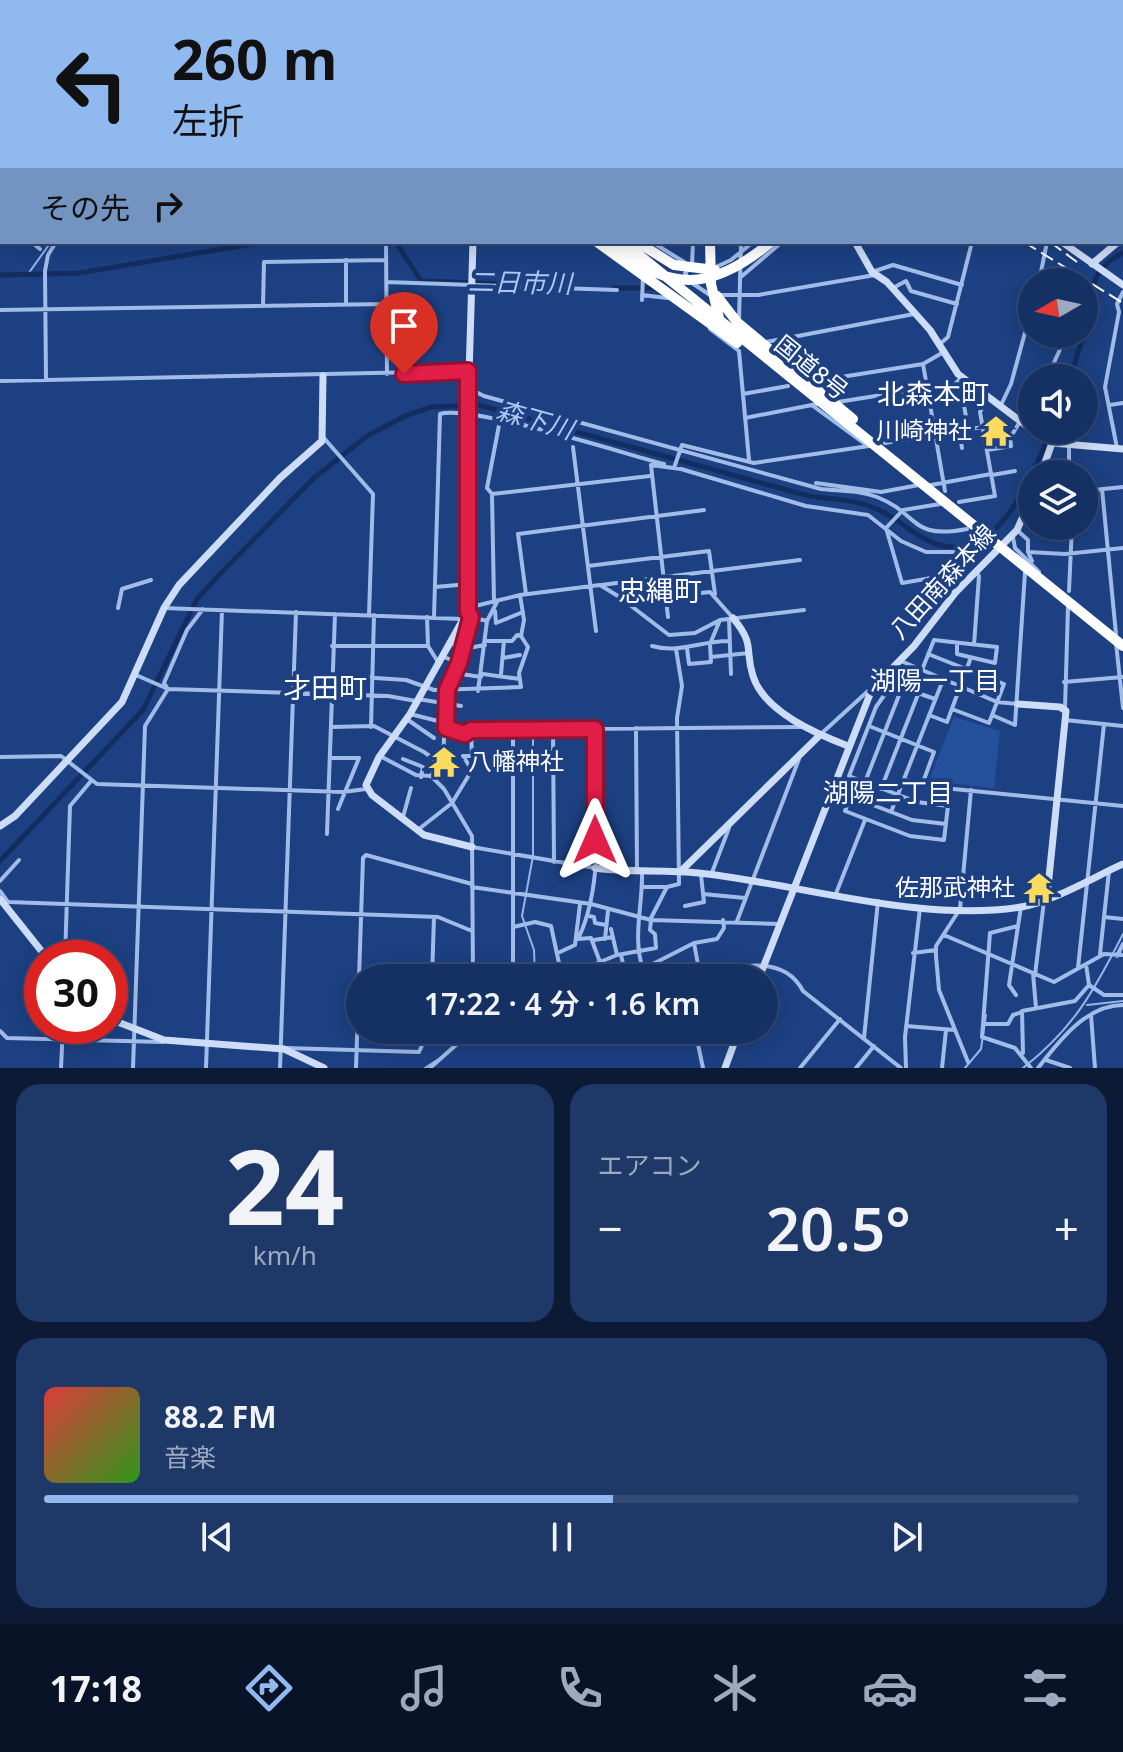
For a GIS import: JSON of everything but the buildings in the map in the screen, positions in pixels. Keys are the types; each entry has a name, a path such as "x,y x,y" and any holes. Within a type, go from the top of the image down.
{"highway":[{"path":"599,244 642,290 661,288 870,444"},
{"path":"614,244 654,274 695,280 739,268 775,244"},
{"path":"637,244 674,265 704,271 736,263 762,244"},
{"name":"国道8号","path":"637,244 651,261 705,300 870,444 926,484 973,526 1119,640"},
{"path":"710,244 717,314 737,343"},
{"path":"713,267 718,299 737,322 816,382 870,444"},
{"name":"国道8号","path":"771,359 870,444"},
{"name":"国道8号","path":"1003,550 1039,572 1119,640"}],"street":[{"path":"34,244 40,249"},
{"path":"46,380 45,274 48,255 55,244"},
{"path":"386,244 387,374"},
{"path":"431,776 443,756 447,690 463,649 468,614 467,413 473,244"},
{"path":"637,244 642,290 666,297 739,351 749,460"},
{"path":"655,244 692,266 713,267 740,254 751,244"},
{"path":"693,244 692,266 685,273 705,300"},
{"path":"737,322 741,244"},
{"path":"741,276 776,244"},
{"path":"856,244 874,273 893,288 962,377 1018,417"},
{"path":"816,382 923,364 940,349 948,337 972,244"},
{"path":"1042,268 1047,244"},
{"path":"1065,244 1123,285"},
{"path":"1092,264 1117,244"},
{"path":"346,260 346,305"},
{"path":"263,306 264,262 386,260"},
{"path":"720,295 740,295 874,273 893,265 962,285"},
{"path":"893,288 906,281 911,291 957,304"},
{"path":"386,282 617,290"},
{"path":"1058,444 1120,449 1105,387 1120,326 1117,304 1123,292"},
{"path":"0,310 386,304"},
{"path":"764,343 914,314"},
{"path":"1001,405 1011,384 1021,348"},
{"path":"923,364 945,491"},
{"path":"0,381 468,371"},
{"path":"0,826 15,816 70,762 122,702 164,608 195,566 323,437 323,376"},
{"path":"837,405 945,384 951,388 962,377"},
{"path":"743,394 787,385"},
{"path":"468,389 821,489 866,493 926,531 973,526"},
{"path":"959,502 995,496 980,412 988,397"},
{"path":"1108,405 1123,403"},
{"path":"745,418 815,405"},
{"path":"964,405 968,429"},
{"path":"434,617 440,414 467,413 500,420 806,506 868,515 908,546 934,553 958,552 988,542"},
{"path":"500,420 487,488 492,494 496,623 523,612"},
{"path":"987,450 1011,446 1010,438 1018,426"},
{"path":"674,467 682,445 758,463 983,427"},
{"path":"959,431 962,448"},
{"path":"323,437 373,494 371,727"},
{"path":"1069,446 1069,460"},
{"path":"573,447 596,631"},
{"path":"668,617 650,476 651,465 674,467"},
{"path":"816,483 881,492 1015,471"},
{"path":"492,494 650,476"},
{"path":"1098,489 1123,487"},
{"path":"1102,489 1119,640 1123,708"},
{"path":"887,528 900,513 940,504"},
{"path":"331,679 345,676 406,680 424,687 447,690 521,687 528,647 521,636 523,594 518,534 704,510"},
{"name":"八田南森本線","path":"764,963 872,689 955,593 1003,550 1018,526"},
{"path":"887,528 902,583 937,577 955,593"},
{"path":"1015,532 1028,540 1032,561"},
{"path":"1015,532 1015,548 1039,572"},
{"path":"1069,591 1072,540"},
{"path":"1028,552 1072,553 1123,548"},
{"path":"588,566 709,551 715,596 749,639 757,685 802,727 848,746"},
{"path":"164,608 434,617 468,614 496,600 523,594 800,560"},
{"path":"974,646 979,576 976,572"},
{"path":"992,715 1015,725 1025,572"},
{"path":"118,608 122,589 151,580"},
{"path":"435,587 470,584"},
{"path":"601,585 669,635 695,633 720,620 804,610"},
{"path":"626,601 704,592 715,596"},
{"path":"1036,1008 1034,974 1065,720 1068,607"},
{"path":"133,1068 145,726 166,688 164,683 187,630 202,609"},
{"path":"206,1068 222,610"},
{"path":"478,691 487,621 495,610"},
{"path":"280,1068 296,612"},
{"path":"327,834 335,614"},
{"path":"468,614 487,621"},
{"path":"366,789 380,756 408,716 468,614"},
{"path":"427,617 428,646 440,659 459,663"},
{"path":"731,618 731,674"},
{"path":"687,648 689,664 711,662 712,641 720,620"},
{"path":"695,633 696,647"},
{"path":"450,643 463,649 521,636"},
{"path":"922,670 934,640 957,645 997,647 995,663 970,660 957,654 957,645"},
{"path":"501,675 504,641"},
{"path":"652,646 676,649 712,641 730,641"},
{"path":"332,646 428,646"},
{"path":"642,887 679,884 677,728 682,686 676,649"},
{"path":"711,657 751,653"},
{"path":"928,654 1004,684 989,723 952,709"},
{"path":"502,658 520,655"},
{"path":"899,660 997,702 1065,708"},
{"path":"929,715 947,722 970,660"},
{"path":"455,673 520,679"},
{"path":"134,674 166,688 371,697 446,702 461,706"},
{"path":"1064,682 1121,678"},
{"path":"891,812 943,680"},
{"path":"935,699 903,685 892,684 869,726 849,776 917,802 948,806"},
{"path":"865,782 903,685"},
{"path":"680,871 872,689"},
{"path":"881,789 919,692"},
{"path":"408,716 471,733 553,729 802,727"},
{"path":"408,716 434,738"},
{"path":"1065,720 1123,726"},
{"path":"1078,968 1104,724"},
{"path":"869,726 934,752 922,785"},
{"path":"332,727 371,727 393,736 452,772 454,769"},
{"path":"636,728 639,872 642,887 637,917 641,942 637,952 643,969 694,943 717,939 724,928 723,920"},
{"path":"553,729 554,862"},
{"path":"560,952 577,939 588,916 595,868 595,729"},
{"path":"513,730 513,964"},
{"path":"418,831 452,803 472,770 463,756 472,756 471,733"},
{"path":"737,921 802,753"},
{"path":"0,757 61,756 90,780 143,785 345,792 366,789 418,831 433,839 513,856 595,868 700,873 835,896 920,906 960,909 1021,907 1123,864"},
{"path":"380,756 421,777 431,776"},
{"path":"330,758 359,758 338,809"},
{"path":"403,759 423,767 421,777"},
{"path":"431,776 472,836 473,964"},
{"path":"904,779 922,785 1123,806"},
{"path":"65,940 70,806 90,780"},
{"path":"402,819 411,788"},
{"path":"851,797 845,811 910,836 944,840 950,788"},
{"path":"831,789 912,820 946,824"},
{"path":"968,1062 939,990 936,950 960,909 971,790"},
{"path":"835,896 865,819"},
{"path":"711,875 729,824"},
{"path":"356,1068 363,858 366,855 472,886 588,904 637,917 654,916 690,924 723,920 779,924"},
{"path":"0,881 19,860"},
{"path":"1100,956 1109,870"},
{"path":"685,906 703,904 700,873"},
{"path":"596,964 618,955 656,948 655,934 650,930 667,887"},
{"path":"0,891 8,902 434,917 472,931"},
{"path":"703,894 746,898"},
{"path":"0,899 33,940"},
{"path":"864,1038 878,901"},
{"path":"577,939 580,903"},
{"path":"903,1068 920,906"},
{"path":"1016,995 1009,985 1021,907"},
{"path":"605,939 608,911"},
{"path":"588,916 594,917 595,923 606,925"},
{"path":"432,964 434,917"},
{"path":"1104,917 1123,919"},
{"path":"513,927 538,922 551,926 561,964"},
{"path":"1018,926 990,933 986,952 984,1038 1015,1048 1031,1068"},
{"path":"611,929 622,964"},
{"path":"944,935 1054,982 1100,956 1119,955 1123,944"},
{"path":"577,939 613,937"},
{"path":"594,940 600,962"},
{"path":"694,943 698,964"},
{"path":"913,953 936,950"},
{"path":"759,964 764,963 797,978 803,991 903,1068"},
{"path":"985,1024 1008,1024 1013,1015 1075,1001 1089,985 1086,964"},
{"path":"1089,985 1100,992 1123,995"},
{"path":"1038,1068 1090,1013 1123,1005"},
{"path":"1022,1012 1024,1056"},
{"path":"1090,1013 1095,1068"},
{"path":"800,1068 840,1019"},
{"path":"906,1026 955,1030"},
{"path":"128,1028 164,1040"},
{"path":"942,1068 946,1030"},
{"path":"0,1031 7,1038 24,1038"},
{"path":"128,1042 164,1040 282,1049 419,1052 423,1044"},
{"path":"61,1068 62,1044"},
{"path":"430,1068 457,1044"},
{"path":"698,1044 703,1068"},
{"path":"725,1068 734,1044"},
{"path":"856,1068 874,1046"},
{"path":"282,1049 324,1068"},
{"path":"1045,1059 1070,1068"}],"shaded area":[{"path":"954,717 1000,731 994,788 929,781"}],"waterway":[{"path":"28,274 50,244"},
{"name":"二日市川","path":"0,275 80,273 251,244"},
{"name":"二日市川","path":"397,244 421,281 504,284"},
{"name":"森下川","path":"1098,275 1111,260 1123,253"},
{"name":"二日市川","path":"614,288 660,288"},
{"name":"森下川","path":"1074,364 1080,348"},
{"name":"森下川","path":"0,861 143,710 197,599 314,478 367,436 407,415 432,407 479,405 809,496 864,504 887,514 929,541 953,547 974,543 993,531 1022,493 1046,444"},
{"path":"533,732 533,856 522,916 534,950 534,964"},
{"path":"1023,1068 1056,1038 1081,1007 1123,934"},
{"path":"1087,1005 1123,1001"},
{"path":"965,1068 981,1049 986,1015"},
{"path":"425,1068 437,1060"}],"railway":[{"path":"1027,244 1123,303"},
{"path":"1053,244 1077,262"}],"place":[{"name":"川崎神社","path":"996,431"},
{"name":"八幡神社","path":"444,762"},
{"name":"佐那武神社","path":"1039,888"}],"district":[{"name":"北森本町","path":"933,394"},
{"name":"忠縄町","path":"660,591"},
{"name":"湖陽一丁目","path":"935,681"},
{"name":"才田町","path":"325,688"},
{"name":"湖陽二丁目","path":"888,793"}],"route":[{"path":"404,374 468,371 466,475 468,612 471,617 459,663 447,690 446,728 465,734 471,733 471,730 595,729 595,840"}]}
